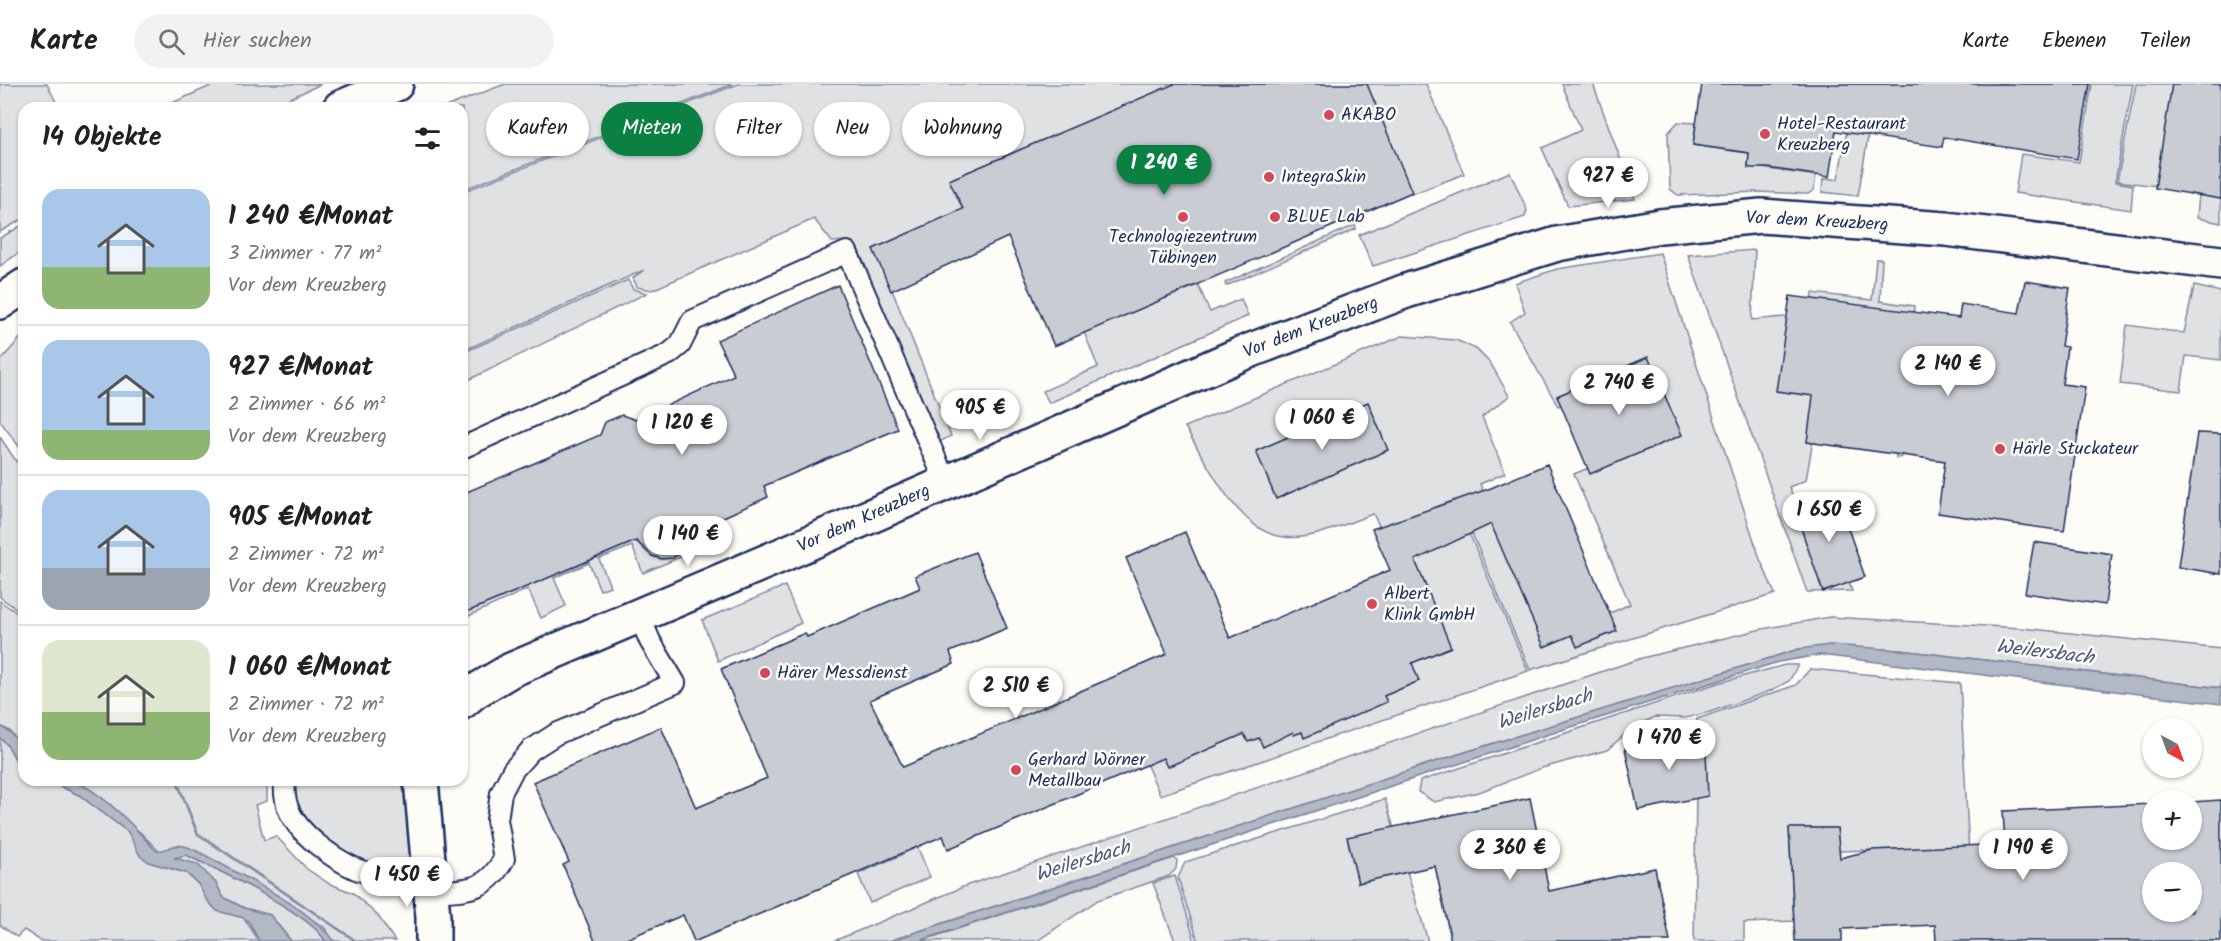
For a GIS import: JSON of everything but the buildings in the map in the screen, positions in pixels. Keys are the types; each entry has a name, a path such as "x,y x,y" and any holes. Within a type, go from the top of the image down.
{"street":[{"path":"354,102 396,84"},
{"name":"Vor dem Kreuzberg","path":"468,697 511,670 1241,354 1406,291 1557,244 1660,226 1761,216 1946,229 2221,263"},
{"path":"0,302 18,290"},
{"path":"422,786 433,941"}],"lane":[{"path":"468,445 669,354 680,345 692,321 846,252 946,483"},
{"path":"286,786 288,808 300,826 322,847 357,869 430,883 480,887 494,877 504,859 497,820 501,793 513,770 531,750 556,734 675,683 650,641 639,615"}],"shaded area":[{"path":"0,84 47,84 56,102 18,102 18,222 0,232"},
{"path":"215,84 321,84 282,102 174,102"},
{"path":"505,84 733,84 687,102 601,102 601,136 589,140 589,102 486,102 486,156 549,156 468,188 468,102 458,102"},
{"path":"738,84 1178,84 965,210 892,290 951,436 934,445 846,241 832,242 814,219 652,290 637,287 633,278 644,270 468,348 468,190 554,156 589,156 589,142 601,138 601,156 703,156 703,102 692,102"},
{"path":"1362,84 1426,84 1464,174 1412,194"},
{"path":"1562,84 1593,84 1635,199 1568,206 1542,148 1581,130"},
{"path":"1877,84 1858,196 1822,192 1823,179 1838,179 1850,114"},
{"path":"2092,84 2133,84 2115,182 2133,185 2131,210 2015,193 2021,154 2079,162"},
{"path":"2136,84 2176,84 2157,186 2117,181"},
{"path":"1678,122 1696,123 1693,145 1749,153 1748,166 1816,176 1814,190 1808,194 1758,192 1678,195 1670,189 1668,133"},
{"path":"1510,172 1527,210 1525,217 1373,266 1359,235"},
{"path":"2200,182 2221,186 2221,223 2197,218"},
{"path":"1355,225 1356,229 1226,286 1225,283"},
{"path":"18,228 18,253 0,266 0,238"},
{"path":"1755,250 1752,320 1795,316 1812,301 1813,293 1872,300 1876,259 1882,259 1880,301 1914,306 1902,457 1896,458 1896,452 1813,440 1806,480 1789,487 1827,587 1848,581 1852,591 1807,592 1688,255"},
{"path":"1660,253 1760,559 1775,594 1530,670 1459,503 1382,531 1373,514 1318,534 1295,538 1267,533 1238,510 1214,476 1185,427 1402,336 1456,340 1476,349 1491,364 1509,396 1482,417 1505,473 1480,484 1548,641 1630,604 1574,474 1674,433 1646,366 1558,406 1510,322 1525,312 1515,283 1557,269"},
{"path":"628,280 633,289 647,293 468,380 468,350"},
{"path":"1198,285 1210,312 1241,299 1248,316 1049,403 1043,391 1098,367 1084,332"},
{"path":"2194,286 2221,292 2221,360 2186,356 2181,391 2120,384 2127,325 2184,333"},
{"path":"18,341 18,445 0,421 0,361"},
{"path":"0,437 18,464 18,610 0,597"},
{"path":"1457,505 1528,671 1160,795 1114,691 1178,755 1410,558"},
{"path":"698,507 713,543 643,573 632,546 599,559 610,586 600,590 589,563 554,578 566,606 541,618 528,589 468,616 468,609"},
{"path":"785,586 801,623 718,661 702,620"},
{"path":"0,601 18,614 18,742 10,731 0,726"},
{"path":"1830,617 2022,628 2221,649 2221,688 1900,650 1799,649 1462,753 889,941 834,941 968,885 1642,658 1762,629"},
{"path":"1830,645 1900,650 2221,688 2221,704 1820,655 1778,662 1565,729 919,941 889,941 1462,753 1799,649"},
{"path":"1785,665 1798,665 1789,681 1770,691 1710,712 1685,718 1655,717 1632,728 1607,750 1542,768 1479,792 1434,802 1418,792 1420,781 1718,683"},
{"path":"1810,669 1960,683 1970,873 1933,848 1839,851 1837,828 1789,828 1794,921 1744,923 1744,941 1694,941 1697,719 1796,685"},
{"path":"857,702 930,877 870,903 858,874 901,855 840,709"},
{"path":"0,726 16,739 18,763 8,746 0,738"},
{"path":"0,738 8,746 18,763 18,786 59,786 79,795 128,832 149,862 186,873 198,884 217,910 244,918 259,941 41,941 24,930 17,937 0,925"},
{"path":"59,786 85,786 118,811 155,850 181,846 203,854 291,904 307,915 334,941 325,941 317,930 302,918 240,881 186,855 174,858 197,864 216,883 223,897 244,908 270,915 291,941 259,941 249,922 244,918 217,911 206,899 198,884 186,873 149,862 140,856 128,832 79,795"},
{"path":"79,786 178,786 197,834 355,941 334,941 324,927 188,847 177,845 160,852 140,832"},
{"path":"179,786 267,786 267,801 255,805 264,840 276,836 307,869 328,883 353,893 378,916 395,941 357,941 198,833"},
{"path":"287,786 422,786 430,874 382,874 300,826"},
{"path":"1385,799 1428,941 1198,941 1178,878 1185,862"},
{"path":"186,855 262,893 302,918 317,930 325,941 291,941 270,915 244,908 223,897 216,883 172,858"},
{"path":"1174,858 1177,860 1176,869 1169,876 1098,900 1037,941 921,941"},
{"path":"1175,876 1195,941 1175,941 1153,883"}],"place":[{"name":"AKABO","path":"1329,115"},
{"name":"Hotel-Restaurant Kreuzberg","path":"1765,134"},
{"name":"IntegraSkin","path":"1269,177"},
{"name":"Technologiezentrum Tübingen","path":"1183,217"},
{"name":"BLUE Lab","path":"1275,217"},
{"name":"Härle Stuckateur","path":"2000,449"},
{"name":"Albert Klink GmbH","path":"1372,604"},
{"name":"Härer Messdienst","path":"765,673"},
{"name":"Gerhard Wörner Metallbau","path":"1016,770"}],"water label":[{"name":"Weilersbach","path":"2045,653"},
{"name":"Weilersbach","path":"1545,710"},
{"name":"Weilersbach","path":"1083,862"}]}
